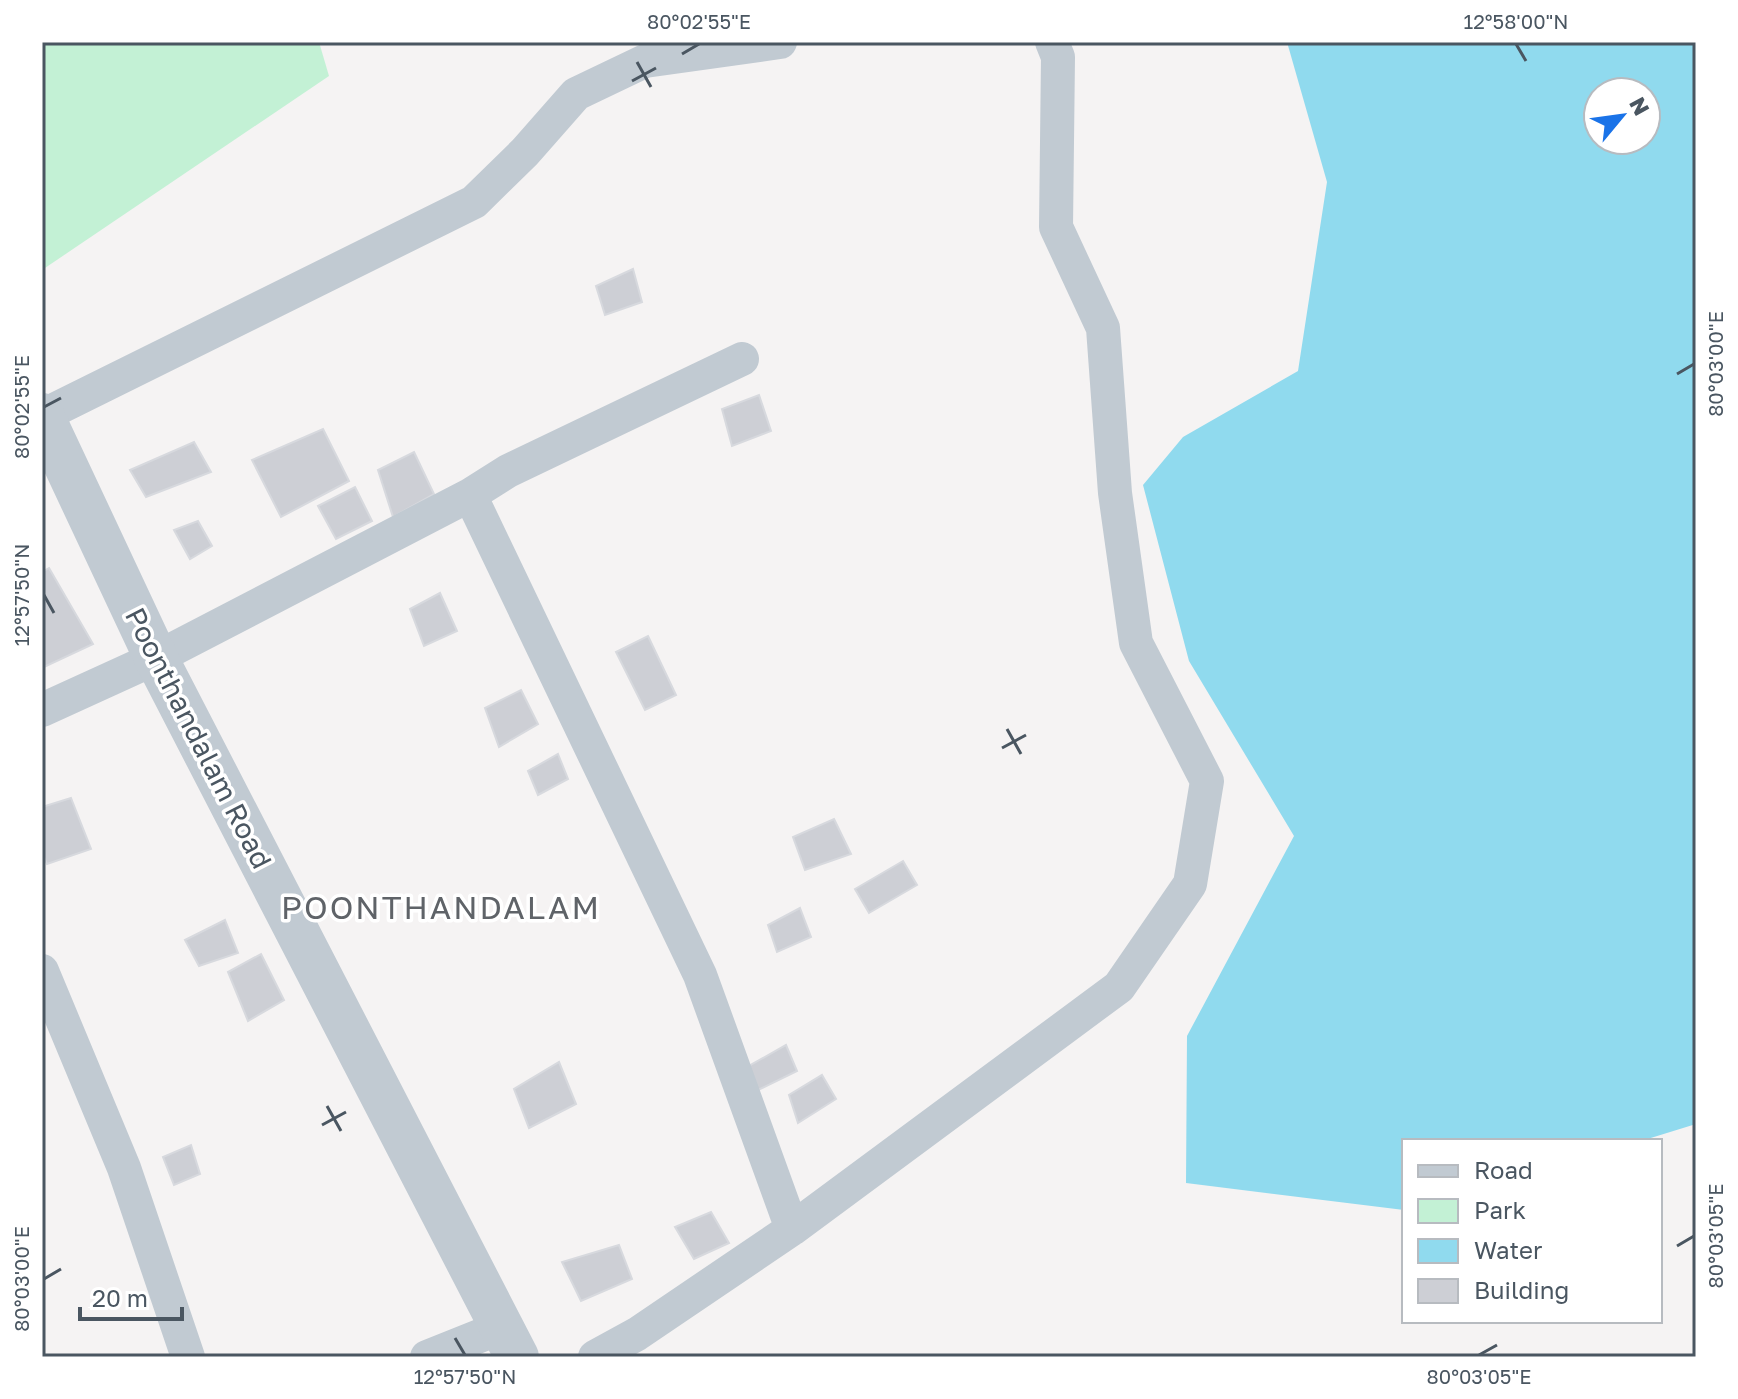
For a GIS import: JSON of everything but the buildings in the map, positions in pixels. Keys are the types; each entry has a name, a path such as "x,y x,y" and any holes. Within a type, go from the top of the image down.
{"street":[{"path":"42,415 474,202 525,152 576,94 645,61 780,42"},
{"path":"595,1357 637,1334 792,1229 1119,987 1190,884 1207,781 1136,643 1115,493 1103,328 1056,227 1058,57 1052,42"},
{"path":"42,710 156,658 470,495 508,471 742,359"},
{"name":"Poonthandalam Road","path":"42,415 156,658 510,1342"},
{"path":"470,495 700,975 792,1229"},
{"path":"42,971 124,1168 188,1357"},
{"path":"427,1357 510,1342"}],"green space":[{"path":"42,42 319,42 329,76 42,270"}],"water":[{"path":"1287,42 1696,42 1696,1124 1647,1139 1402,1139 1402,1210 1186,1183 1187,1036 1294,836 1189,661 1143,485 1183,437 1298,371 1327,182"}],"district":[{"name":"POONTHANDALAM","path":"441,907"}]}
